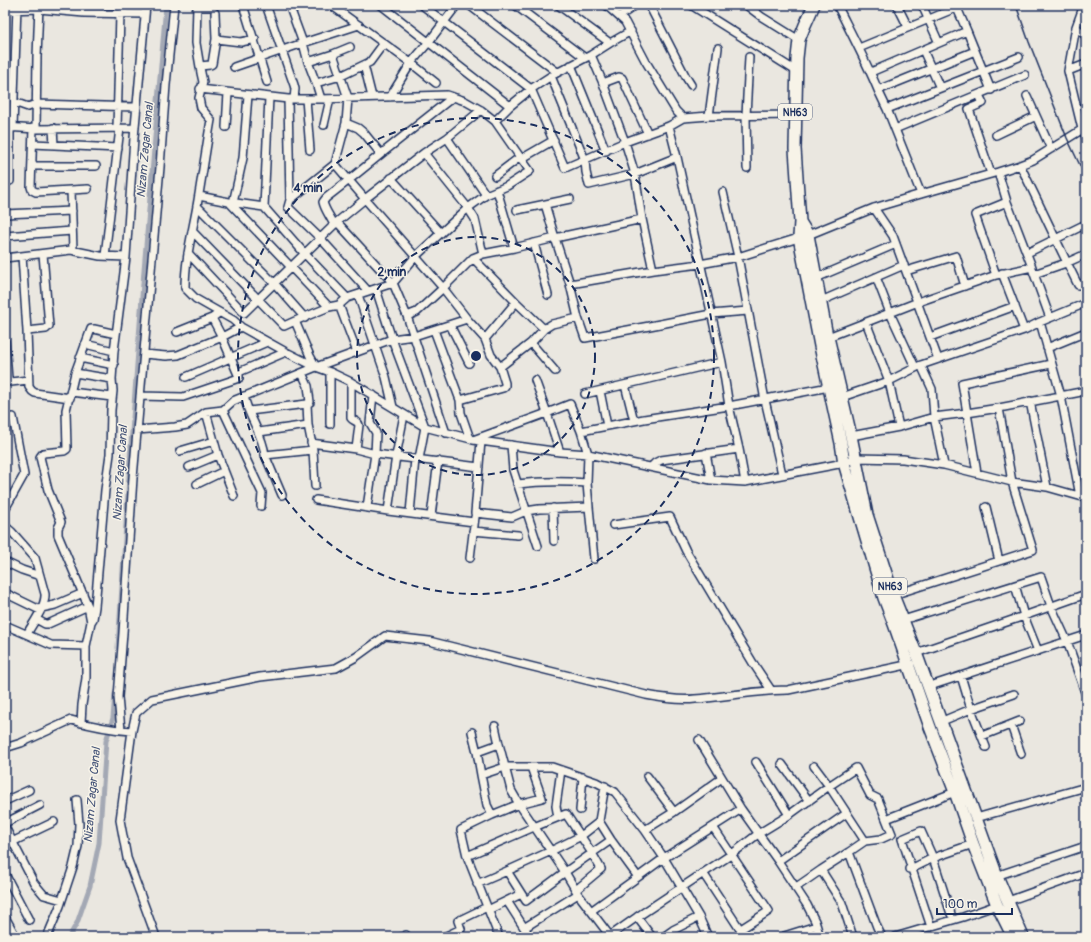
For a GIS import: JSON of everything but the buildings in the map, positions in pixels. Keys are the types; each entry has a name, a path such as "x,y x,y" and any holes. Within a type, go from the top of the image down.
{"highway":[{"name":"NH63","path":"814,5 804,25 799,40 796,71 795,149 800,222 844,463 884,598 927,687 976,818 992,878 997,905 1013,937"},
{"name":"NH63","path":"803,236 816,278 827,336 856,458 867,515 973,844 992,878 1008,901 1023,937"}],"street":[{"path":"84,5 84,13"},
{"path":"104,5 104,13"},
{"path":"105,256 118,148 118,106 122,14 124,5"},
{"path":"81,723 86,678 86,646 95,607 105,490 110,456 114,351 126,257 136,108 146,5"},
{"path":"120,730 118,693 137,430 174,5"},
{"path":"243,5 268,82"},
{"path":"266,5 295,89 291,99 290,200 288,207 368,291"},
{"path":"290,5 321,99"},
{"path":"331,5 411,62 436,83"},
{"path":"381,5 510,106"},
{"path":"422,5 531,89 565,168 625,142 669,126 683,118 709,116 795,115"},
{"path":"390,97 411,62 444,23 456,5"},
{"path":"469,5 554,74 585,160 589,184 635,174 677,157"},
{"path":"515,5 588,56 603,83 635,174 642,219 653,270"},
{"path":"558,5 610,43"},
{"path":"606,5 626,22 650,68 676,112 683,118"},
{"path":"620,16 636,5"},
{"path":"649,5 691,85"},
{"path":"691,5 796,71"},
{"path":"746,5 799,40"},
{"path":"837,5 871,72 921,194"},
{"path":"897,5 908,27"},
{"path":"922,5 939,43"},
{"path":"200,66 212,64 213,61 216,39 215,9 213,7 197,6 196,43 200,66 203,82 200,89 199,98 201,108 211,120 185,272 185,288 196,299 233,320 241,327 286,352 351,382 425,427 475,440 511,446 588,454 711,480 744,482 844,463 856,458 899,458 944,465 1012,482 1046,487 1083,497 1061,396 1040,322"},
{"path":"859,48 928,19 945,8 960,6 967,31 991,90"},
{"path":"39,7 36,104 32,144 31,187 34,191 88,189"},
{"path":"5,10 39,7 84,13 145,14"},
{"path":"10,181 9,127 14,102 17,8"},
{"path":"1084,9 1076,27 1068,71 1086,136"},
{"path":"234,67 359,25"},
{"path":"1076,27 1086,36"},
{"path":"495,121 510,106 531,89 554,74 631,31"},
{"path":"871,72 967,31"},
{"path":"216,39 241,42 255,39"},
{"path":"316,83 341,76 370,62 384,43"},
{"path":"308,62 350,47"},
{"path":"709,116 718,48"},
{"path":"923,50 940,88"},
{"path":"878,90 975,51"},
{"path":"290,200 335,164 346,122 348,98 333,54"},
{"path":"747,168 746,116 749,57"},
{"path":"887,109 1019,57"},
{"path":"1068,71 1086,64"},
{"path":"364,65 372,97"},
{"path":"571,65 606,151"},
{"path":"895,129 1025,75"},
{"path":"603,83 619,77 622,78 648,134"},
{"path":"192,231 284,326 329,307 339,305 348,298 393,283 416,256 468,208 486,195 507,186 530,170 495,121 481,110 465,101 446,95 291,99 269,98 200,89"},
{"path":"226,127 228,93"},
{"path":"231,203 244,158 248,95"},
{"path":"979,95 983,103 969,109 1027,253 1050,318"},
{"path":"1026,96 1051,149"},
{"path":"446,433 408,316 393,283 336,224 325,209 322,202 453,97"},
{"path":"264,207 269,98"},
{"path":"306,99 310,150"},
{"path":"324,125 330,99"},
{"path":"14,102 28,107 36,104 118,106 136,108"},
{"path":"188,253 244,313 320,239 365,199 424,153 447,138 481,110"},
{"path":"996,134 1036,116"},
{"path":"346,122 364,133 382,154"},
{"path":"669,126 722,362 744,482"},
{"path":"9,127 135,128"},
{"path":"53,128 54,145"},
{"path":"570,284 738,257 803,236 874,208 1020,165 1033,160 1084,128"},
{"path":"447,138 486,195"},
{"path":"494,176 520,158 554,140"},
{"path":"32,144 118,148"},
{"path":"424,153 475,219 483,254"},
{"path":"335,164 416,256 485,339 491,354 500,367 505,383 503,388 460,400"},
{"path":"1020,165 1078,285 1086,283"},
{"path":"32,166 96,166"},
{"path":"391,178 441,233"},
{"path":"70,190 73,250"},
{"path":"497,190 514,248"},
{"path":"723,192 738,257 765,400 782,474"},
{"path":"198,196 231,203 264,207 305,254 348,298"},
{"path":"517,210 570,199"},
{"path":"1007,202 975,215 1024,330"},
{"path":"231,203 329,307"},
{"path":"545,204 570,284 578,318 586,338 711,314 748,311"},
{"path":"197,206 275,284 305,318"},
{"path":"874,208 896,244 938,359"},
{"path":"5,214 72,211"},
{"path":"408,316 416,312 443,288 473,258 483,254 642,219"},
{"path":"1027,253 1086,224"},
{"path":"5,236 72,231"},
{"path":"534,243 548,296"},
{"path":"816,278 896,244"},
{"path":"5,258 73,250 98,256 126,257"},
{"path":"27,331 46,329 49,326 43,254"},
{"path":"828,337 918,302 999,274 1033,270 1066,262 1086,254"},
{"path":"22,256 27,331 28,380 30,389 35,392 112,397"},
{"path":"821,301 876,277 905,268 956,256 965,286"},
{"path":"473,258 544,329"},
{"path":"876,277 890,313 932,390 934,417 944,465"},
{"path":"376,289 392,339 425,427 417,459 410,513"},
{"path":"358,295 386,376 393,407"},
{"path":"485,339 516,302"},
{"path":"842,397 889,381 918,366 1024,330 1086,303"},
{"path":"339,305 357,352"},
{"path":"930,337 1015,306"},
{"path":"177,332 212,318 219,313"},
{"path":"212,318 222,337 239,378"},
{"path":"500,367 531,343 544,329 552,324 578,318"},
{"path":"137,430 187,425 206,412 223,410 233,401 302,372 392,339 414,336 467,319"},
{"path":"295,321 316,367"},
{"path":"866,322 889,381 899,427"},
{"path":"450,325 469,363"},
{"path":"144,354 166,356 178,355 222,337 241,327"},
{"path":"91,622 88,606 58,534 58,528 61,522 48,490 40,457 43,453 64,451 67,449 66,410 71,395 75,373 91,330 116,334"},
{"path":"434,330 460,400 462,413 475,440 479,467 476,513 470,558"},
{"path":"1047,348 1086,332"},
{"path":"5,341 9,381 28,380"},
{"path":"186,377 268,342"},
{"path":"531,343 555,371"},
{"path":"85,344 114,351"},
{"path":"239,378 239,372 286,352"},
{"path":"80,358 114,365"},
{"path":"585,394 722,362"},
{"path":"978,474 962,383 1051,364"},
{"path":"302,372 308,386 310,402 307,404 308,425 312,447 315,486"},
{"path":"330,372 330,424"},
{"path":"75,373 112,379"},
{"path":"140,396 183,397 239,378"},
{"path":"535,380 560,452"},
{"path":"351,382 351,418 359,425 356,449"},
{"path":"625,385 634,421"},
{"path":"582,431 765,400 829,387"},
{"path":"600,391 607,426"},
{"path":"851,436 899,427 934,417 999,408 1086,391"},
{"path":"367,507 375,454 376,433 370,421 373,395"},
{"path":"244,396 246,406 259,432 265,455 282,495"},
{"path":"1030,401 1046,487"},
{"path":"249,411 307,404"},
{"path":"475,440 570,404 582,431 588,454 589,507 594,559"},
{"path":"893,595 1033,550 1012,482 999,408"},
{"path":"223,410 262,492 261,506"},
{"path":"206,412 218,455 234,496"},
{"path":"388,511 404,415"},
{"path":"5,418 13,417 24,475 5,510"},
{"path":"259,432 308,425"},
{"path":"180,451 214,441"},
{"path":"511,446 513,470 538,546"},
{"path":"265,455 312,447 356,449 375,454 479,467"},
{"path":"651,467 658,461 739,449"},
{"path":"706,453 711,480"},
{"path":"189,467 218,455"},
{"path":"431,516 438,461"},
{"path":"197,484 224,471"},
{"path":"517,484 532,482 588,483"},
{"path":"316,500 474,522"},
{"path":"476,513 512,516 526,511 539,509 589,507"},
{"path":"986,507 998,561"},
{"path":"552,508 554,541"},
{"path":"613,525 670,517 686,551 753,663 771,690"},
{"path":"5,526 35,558 46,596 41,609 27,634"},
{"path":"473,531 518,536"},
{"path":"6,564 40,576"},
{"path":"902,620 1041,577 1051,606 1067,641 1086,695"},
{"path":"1014,585 1038,651"},
{"path":"5,593 41,609 55,605 83,593"},
{"path":"156,937 127,858 120,820 132,731 136,713 152,699 260,678 336,668 356,657 385,636 429,641 646,695 664,698 694,700 771,690 788,690 914,660 1024,616 1086,594"},
{"path":"36,619 48,624 88,606"},
{"path":"5,625 53,646 86,646"},
{"path":"927,687 1086,635"},
{"path":"961,676 971,709 986,748"},
{"path":"940,722 1014,694"},
{"path":"5,748 22,743 71,720 94,726 132,731"},
{"path":"982,736 1020,721"},
{"path":"1011,724 1021,754"},
{"path":"495,726 511,790 577,892 610,937 856,768 870,795 878,799 892,834 881,839 865,841 795,888"},
{"path":"472,732 488,805 492,815"},
{"path":"699,740 740,809 778,861 807,905 815,921 820,937"},
{"path":"477,752 499,744"},
{"path":"756,762 789,815"},
{"path":"782,764 809,801"},
{"path":"814,766 830,786 865,841"},
{"path":"481,775 505,767 552,767 596,782 615,792 646,830 664,858 699,916 708,937"},
{"path":"499,937 477,884 460,830 519,804 542,798 531,767"},
{"path":"558,817 556,806 561,770"},
{"path":"647,776 674,812"},
{"path":"580,810 583,777"},
{"path":"646,830 722,778"},
{"path":"605,786 599,822 638,877"},
{"path":"976,818 1086,787"},
{"path":"5,801 29,790"},
{"path":"886,819 955,792"},
{"path":"47,937 62,900 78,846 79,824 77,800"},
{"path":"5,823 40,805"},
{"path":"591,911 664,858 740,809"},
{"path":"778,861 847,813"},
{"path":"467,856 566,814 603,871 577,892 524,928"},
{"path":"12,842 54,822"},
{"path":"477,884 581,836 599,822"},
{"path":"5,827 34,883 41,892 44,895 62,900"},
{"path":"713,827 769,910 741,929"},
{"path":"931,927 910,869 902,839 921,831 933,858 951,914"},
{"path":"507,871 526,901 611,840"},
{"path":"910,869 933,858 973,844"},
{"path":"992,878 1086,846"},
{"path":"849,852 882,937"},
{"path":"821,870 842,903 853,937"},
{"path":"703,873 745,937"},
{"path":"1008,901 1086,873"},
{"path":"5,874 30,920"},
{"path":"444,937 461,929 458,920 521,894"},
{"path":"507,901 530,937"},
{"path":"895,937 931,927 997,905"},
{"path":"664,937 673,930 699,916"},
{"path":"5,917 16,937"},
{"path":"637,917 652,937"},
{"path":"786,936 816,926"}],"waterway":[{"name":"Nizam Zagar Canal","path":"118,648 144,270 166,5"},
{"name":"Nizam Zagar Canal","path":"69,937 77,923 90,886 99,843 106,741 113,718 115,694"}],"railway":[{"path":"1016,5 1067,138 1086,178"}]}
